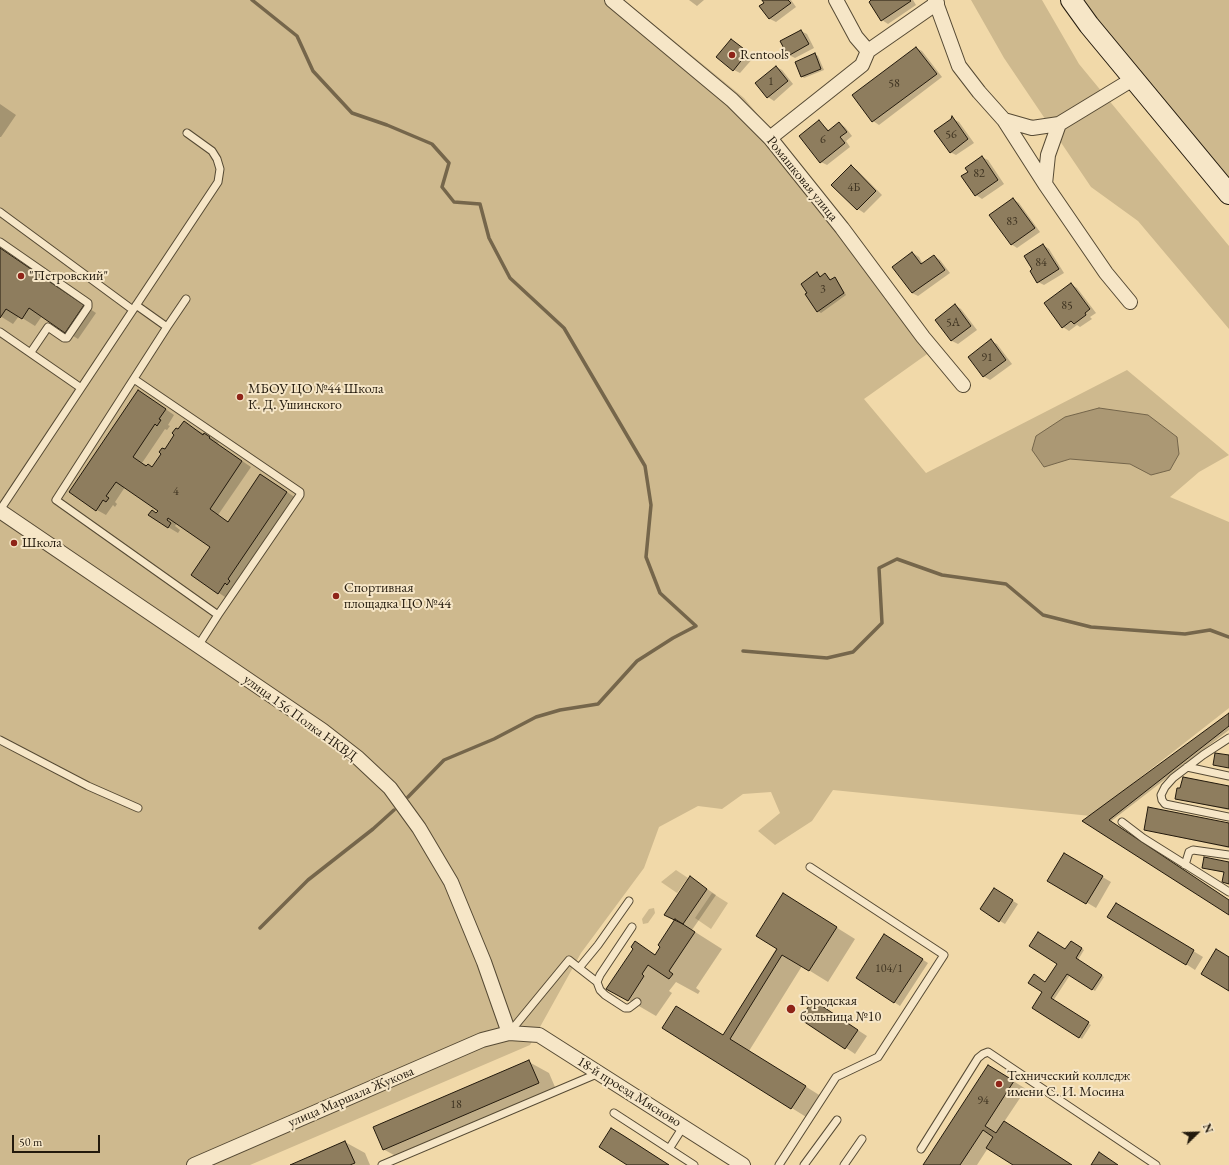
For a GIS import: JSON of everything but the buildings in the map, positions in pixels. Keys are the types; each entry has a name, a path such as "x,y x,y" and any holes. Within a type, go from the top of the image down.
{"main road":[{"path":"1071,0 1089,25 1132,78 1229,194"}],"street":[{"name":"Ромашковая улица","path":"612,0 732,100 770,138 842,228 923,337 963,385"},
{"path":"836,0 856,37 868,52"},
{"path":"770,138 862,65 868,52 936,2 959,66 979,92 1004,120 1045,184 1106,273 1130,302"},
{"path":"1004,120 1032,128 1059,124 1132,78"},
{"path":"1045,184 1048,155 1059,124"},
{"name":"улица 156 Полка НКВД","path":"0,510 322,730 358,758 390,788 419,828 452,882 484,962 509,1033"},
{"name":"18-й проезд Мясново","path":"509,1033 540,1035 738,1164"},
{"name":"улица Маршала Жукова","path":"194,1165 482,1040 509,1033"}],"lane":[{"path":"0,510 218,182 220,169 217,159 212,151 187,133"},
{"path":"0,212 134,307 167,327"},
{"path":"0,242 88,303 88,307 67,338 64,338 48,327 31,352"},
{"path":"186,299 56,500 218,615"},
{"path":"0,332 81,388"},
{"path":"134,379 300,492 198,646"},
{"path":"1229,738 1203,754 1165,787 1161,795 1165,804 1229,817"},
{"path":"0,740 88,786 138,808"},
{"path":"1187,768 1229,776"},
{"path":"1122,822 1185,865 1229,892"},
{"path":"1185,865 1189,852 1194,850 1229,855"},
{"path":"779,1165 836,1076 878,1057 944,955 810,867"},
{"path":"579,968 598,945 629,901"},
{"path":"632,927 600,975 598,982 600,990 605,995 625,1008 629,1008 637,1002"},
{"path":"509,1033 569,960 598,982"},
{"path":"921,1149 978,1058 988,1052 1156,1165"},
{"path":"382,1165 599,1073"},
{"path":"614,1113 694,1165"},
{"path":"804,1165 837,1120"},
{"path":"669,1149 683,1127"},
{"path":"844,1165 862,1139"}],"shaded area":[{"path":"0,0 624,0 744,98 827,198 937,347 864,399 926,473 1127,370 1229,455 1199,472 1170,497 1229,522 1229,708 1091,816 833,790 812,821 775,845 758,831 780,813 771,792 743,794 722,809 698,806 659,827 644,868 581,953 530,1045 250,1165 0,1165"},
{"path":"971,0 1042,0 1079,64 1229,246 1229,329 1138,221 1091,187 1004,58"},
{"path":"1081,0 1229,0 1229,182"},
{"path":"1099,408 1148,415 1177,437 1179,454 1170,470 1151,475 1130,464 1070,459 1044,467 1032,450 1036,436 1065,417"},
{"path":"676,870 688,878 677,893 661,882"},
{"path":"712,893 728,903 711,929 695,918"},
{"path":"654,908 655,913 648,923 643,924 642,919 649,909"}],"waterway":[{"path":"252,0 297,36 313,71 352,113 387,125 432,144 449,163 442,187 454,202 480,204 489,238 510,278 564,328 645,466 651,505 646,557 660,593 696,626 673,638 637,661 598,704 560,710 536,717 494,739 444,760 408,797"},
{"path":"743,651 827,658 853,652 882,623 879,568 897,559 942,575 1006,584 1043,615 1091,627 1185,634 1210,630 1229,637"},
{"path":"260,928 308,880 373,829 394,810"}],"place":[{"name":"Rentools","path":"732,55"},
{"name":"\"Петровский\"","path":"21,276"},
{"name":"МБОУ ЦО №44 Школа К. Д. Ушинского","path":"240,397"},
{"name":"Школа","path":"14,543"},
{"name":"Спортивная площадка ЦО №44","path":"336,596"},
{"name":"Городская больница №10","path":"791,1009"},
{"name":"Технический колледж имени С. И. Мосина","path":"999,1084"}]}
